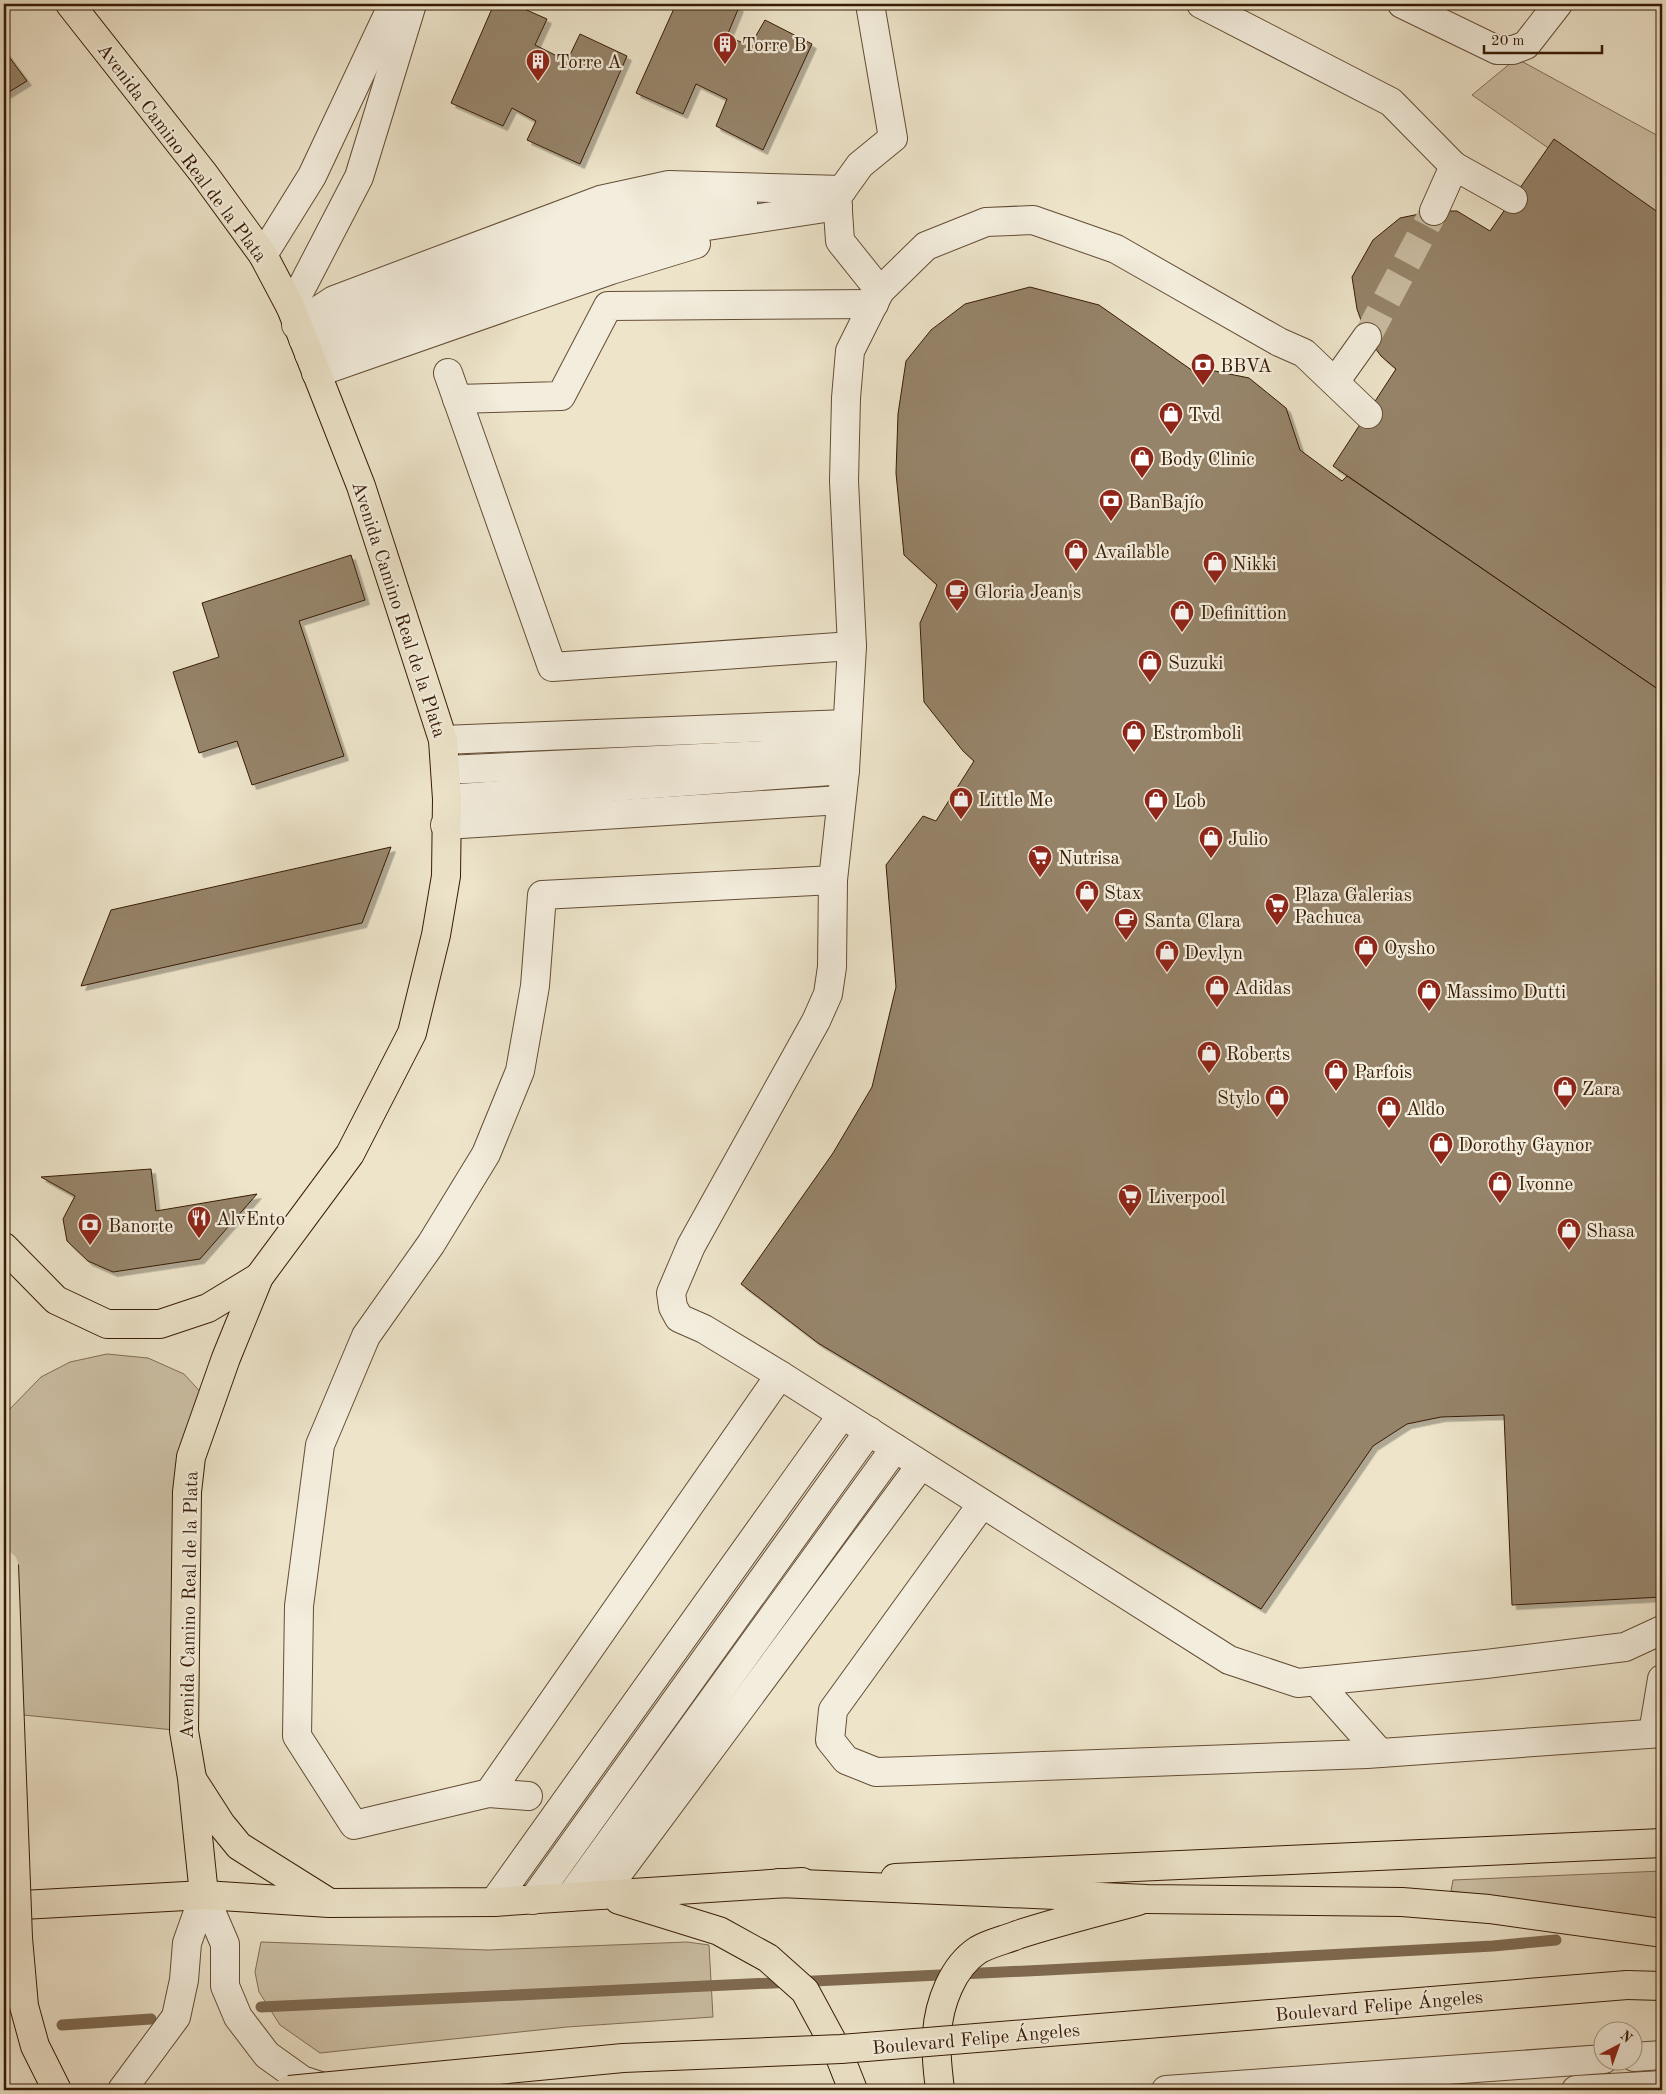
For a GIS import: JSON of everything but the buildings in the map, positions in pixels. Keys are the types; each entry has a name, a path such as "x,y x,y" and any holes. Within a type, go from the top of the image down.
{"main road":[{"name":"Avenida Camino Real de la Plata","path":"70,4 204,174 264,255 303,340 361,486 443,740 446,770 446,876 436,935 412,1033 350,1154 259,1276 226,1358 190,1457 187,1492 184,1731 192,1778 204,1895"},
{"path":"4,1247 56,1300 107,1324 160,1324 208,1308 259,1276"},
{"path":"4,1565 18,1938 24,2006 35,2046 57,2090"},
{"path":"192,1778 221,1824 239,1846 328,1902"},
{"path":"4,1906 204,1895 328,1902 494,1902 778,1883 1662,1843"},
{"path":"778,1883 1147,1899 1402,1902 1489,1909 1662,1933"},
{"path":"602,1895 719,1930 768,1958 805,1991 838,2052 845,2083"},
{"path":"940,2090 936,2034 940,2011 948,1988 964,1963 978,1950 1014,1936 1147,1899"},
{"name":"Boulevard Felipe Ángeles","path":"289,2090 623,2058 841,2049 1627,1985 1662,1986"}],"street":[{"path":"264,255 312,176 393,4"},
{"path":"303,340 359,177 412,4"},
{"path":"870,4 893,138 860,165 839,203 840,241 877,297"},
{"path":"1201,4 1391,102 1454,166 1513,199"},
{"path":"1402,4 1497,50 1513,50 1526,45 1558,4"},
{"path":"1434,211 1454,166"},
{"path":"303,340 611,270 839,203"},
{"path":"303,340 344,318 608,224 676,207 839,203"},
{"path":"1368,414 1304,353 1279,342 1116,249 1033,220 986,222 926,246 877,297 850,351 846,398 844,481 852,646 845,761 833,880 832,966 828,994 816,1021 691,1246 671,1292 673,1307 678,1318 704,1329 780,1375 1229,1660 1298,1683 1486,1664 1625,1647 1662,1630"},
{"path":"457,399 561,396 608,306 877,297"},
{"path":"1335,382 1367,337"},
{"path":"448,373 552,666 852,646"},
{"path":"443,740 847,724"},
{"path":"446,770 845,761"},
{"path":"446,812 845,761"},
{"path":"446,812 841,800"},
{"path":"528,1796 489,1793 354,1825 297,1736 299,1606 320,1445 366,1336 431,1244 486,1154 520,1071 535,986 542,895 833,880"},
{"path":"489,1793 780,1375"},
{"path":"494,1902 842,1414"},
{"path":"533,1900 869,1431"},
{"path":"570,1897 895,1448"},
{"path":"602,1895 921,1465"},
{"path":"982,1504 833,1710 830,1740 846,1760 876,1772 1380,1753 1658,1733 1662,1680"},
{"path":"1316,1681 1380,1753"},
{"path":"122,2090 176,2017 184,1980 187,1943 204,1895"},
{"path":"204,1895 225,1944 226,1986 238,2018 267,2055 302,2080 333,2090"},
{"path":"1644,2056 1662,2054"},
{"path":"1166,2090 1594,2060"},
{"path":"1576,2090 1662,2085"}],"shaded area":[{"path":"1512,62 1523,62 1662,138 1662,227 1472,95"},
{"path":"107,1354 148,1358 184,1374 206,1398 184,1731 23,1715 11,1619 6,1413 41,1377 70,1362"},
{"path":"1662,1871 1662,1924 1451,1891 1453,1880"},
{"path":"261,1942 488,1950 687,1942 709,1945 713,2017 567,2027 320,2053 280,2025 259,1992 255,1972"}],"waterway":[{"path":"261,2007 1047,1970 1493,1946 1556,1940"},
{"path":"62,2025 151,2019"}],"tunnel":[{"path":"1367,337 1434,211"}],"place":[{"name":"Torre B","path":"725,65"},
{"name":"Torre A","path":"538,82"},
{"name":"BBVA","path":"1203,386"},
{"name":"Tvd","path":"1171,435"},
{"name":"Body Clinic","path":"1142,479"},
{"name":"BanBajío","path":"1111,522"},
{"name":"Available","path":"1076,572"},
{"name":"Nikki","path":"1215,584"},
{"name":"Gloria Jean's","path":"957,612"},
{"name":"Definittion","path":"1182,633"},
{"name":"Suzuki","path":"1150,683"},
{"name":"Estromboli","path":"1134,753"},
{"name":"Little Me","path":"961,820"},
{"name":"Lob","path":"1156,821"},
{"name":"Julio","path":"1211,859"},
{"name":"Nutrisa","path":"1040,878"},
{"name":"Stax","path":"1087,913"},
{"name":"Plaza Galerias Pachuca","path":"1277,926"},
{"name":"Santa Clara","path":"1126,941"},
{"name":"Oysho","path":"1366,968"},
{"name":"Devlyn","path":"1167,973"},
{"name":"Adidas","path":"1217,1008"},
{"name":"Massimo Dutti","path":"1429,1012"},
{"name":"Roberts","path":"1209,1074"},
{"name":"Parfois","path":"1336,1092"},
{"name":"Zara","path":"1565,1109"},
{"name":"Stylo","path":"1277,1118"},
{"name":"Aldo","path":"1389,1129"},
{"name":"Dorothy Gaynor","path":"1441,1165"},
{"name":"Ivonne","path":"1500,1204"},
{"name":"Liverpool","path":"1130,1217"},
{"name":"AlvEnto","path":"199,1239"},
{"name":"Banorte","path":"90,1246"},
{"name":"Shasa","path":"1569,1251"}]}
